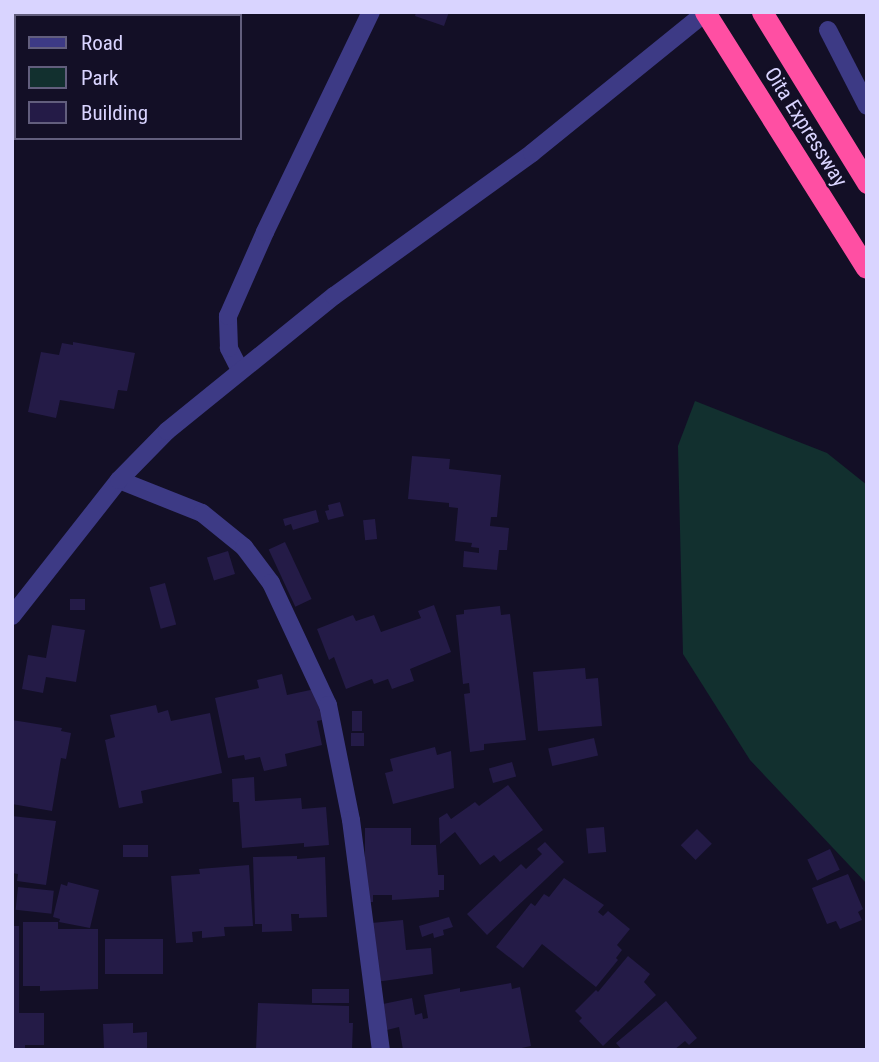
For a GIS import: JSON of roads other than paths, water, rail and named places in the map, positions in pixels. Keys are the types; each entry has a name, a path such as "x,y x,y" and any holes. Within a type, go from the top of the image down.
{"highway":[{"name":"Oita Expressway","path":"705,12 866,268"},
{"name":"Oita Expressway","path":"762,12 867,183"}],"street":[{"path":"240,370 229,348 228,316 265,232 371,12"},
{"path":"12,616 119,480 167,431 334,296 532,152 705,12"},
{"path":"828,30 867,106"},
{"path":"119,480 202,513 244,547 271,583 328,705 351,820 381,1050"}]}
